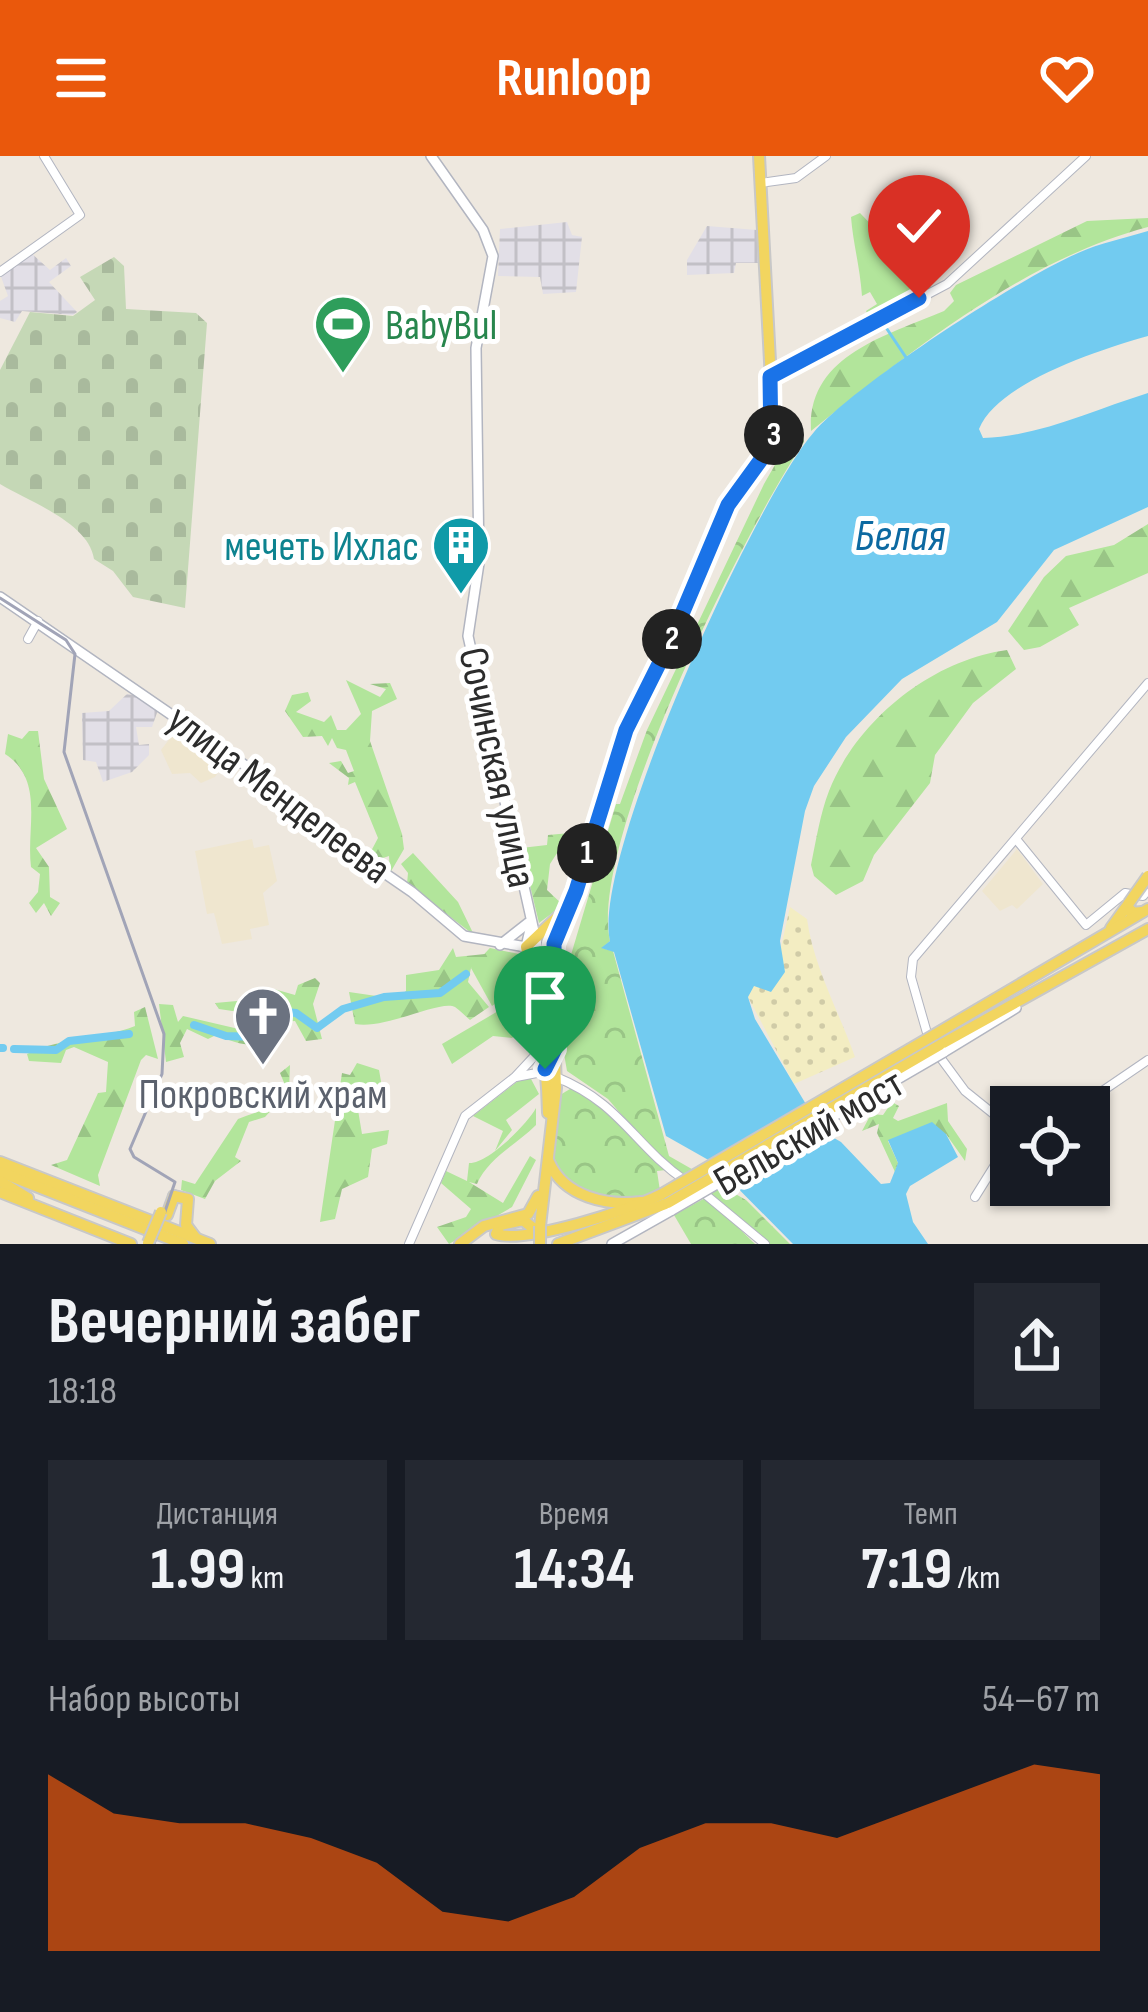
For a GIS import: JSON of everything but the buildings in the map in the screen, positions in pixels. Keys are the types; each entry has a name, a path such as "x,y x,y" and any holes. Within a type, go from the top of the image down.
{"main road":[{"name":"Сочинская улица","path":"431,156 483,230 493,256 474,372 479,563 468,636 527,894 532,920 530,964 551,1045 550,1136 540,1196"},
{"path":"554,1013 551,950 573,899 626,730 671,640 728,505 771,446 759,156"},
{"name":"улица Менделеева","path":"0,599 278,788 332,837 412,892 464,936 499,945 531,942"},
{"path":"1099,938 1148,877"},
{"path":"527,894 536,924 549,926"},
{"path":"499,945 516,938 529,921 527,894"},
{"path":"531,942 573,899"},
{"path":"1129,903 1132,914 1148,909"},
{"path":"939,1043 1148,909"},
{"path":"939,1043 1146,930"},
{"name":"Сочинская улица","path":"531,942 554,1013 537,1236"},
{"path":"499,945 521,952 530,964"},
{"path":"939,1043 1060,980"},
{"name":"Бельский мост","path":"665,1201 939,1043"},
{"name":"Бельский мост","path":"665,1201 939,1043"},
{"name":"Бельский мост","path":"665,1201 939,1043"},
{"path":"550,1136 550,1168 588,1197 629,1203 665,1201"},
{"path":"0,1162 178,1226 187,1216"},
{"path":"0,1177 64,1218"},
{"path":"0,1177 183,1244"},
{"path":"460,1244 484,1226 529,1214 549,1184 557,1183 593,1206 593,1217 571,1228"},
{"path":"0,1192 131,1244"},
{"path":"151,1244 174,1196 188,1198 187,1227 204,1242"},
{"path":"612,1244 639,1227 665,1201"},
{"path":"504,1244 665,1201"},
{"path":"558,1244 665,1201"},
{"path":"163,1217 204,1242"},
{"path":"518,1240 502,1239 496,1231 523,1220 537,1236 639,1227"}],"street":[{"path":"0,272 80,214 44,156"},
{"path":"760,182 796,178 826,156"},
{"path":"770,377 938,289 1086,156"},
{"path":"28,639 38,621"},
{"path":"990,1114 944,1066 923,1029 910,971 915,956 1148,682"},
{"path":"1016,839 1086,925 1125,893 1143,896 1148,890"},
{"path":"410,1244 463,1120 551,1045 578,1085"},
{"path":"1110,1086 1148,1060"},
{"path":"515,1078 548,1071 611,1106 671,1171 734,1216 763,1244"},
{"path":"515,1078 534,1080 548,1108"},
{"path":"550,1136 560,1090 578,1085"},
{"path":"975,1197 990,1172"}],"shaded area":[{"path":"567,222 572,235 582,237 576,292 543,294 540,277 498,276 500,229"},
{"path":"707,226 757,230 759,263 736,263 734,273 687,275 687,260"},
{"path":"30,252 50,270 66,258 71,266 49,282 77,312 73,315 22,311 15,322 0,318 0,301 8,296 0,274"},
{"path":"127,694 139,696 158,710 152,727 136,727 139,745 149,744 149,755 132,772 103,782 96,762 83,760 82,713 109,711"},
{"path":"174,733 189,744 195,738 226,761 215,777 201,783 190,773 172,774 161,750"},
{"path":"252,839 254,848 269,845 277,881 263,893 269,925 250,929 252,939 222,944 214,913 207,914 195,851"},
{"path":"1017,849 1043,884 1017,909 1012,905 1000,911 982,891"}],"green space":[{"path":"860,213 932,288 871,321 866,311 877,304 870,292 862,296 852,227 851,217"},
{"path":"1148,218 1148,227 1101,242 1012,285 888,370 811,431 813,405 836,367 875,340 944,311 954,301 950,293 956,285 1087,221"},
{"path":"114,257 124,266 126,309 196,313 207,323 185,608 133,597 113,571 94,559 90,546 70,524 0,484 0,370 30,312 73,316 95,300 80,277"},
{"path":"800,421 804,442 710,613 646,764 623,834 610,895 610,941 602,948 613,951 669,1156 746,1200 790,1244 767,1244 655,1154 608,1099 567,1071 562,1042 571,1036 562,985 616,804 620,804 647,730 764,484"},
{"path":"1148,524 1148,573 1069,608 1079,625 1040,647 1024,650 1008,631 1044,577 1066,556 1114,545"},
{"path":"1007,650 1016,669 973,703 935,755 930,783 874,855 863,881 836,895 814,876 811,865 829,791 858,740 925,680 951,666"},
{"path":"346,680 380,697 386,689 370,684 390,683 397,699 372,711 370,741 402,834 404,849 390,873 389,856 377,860 369,855 378,838 355,782 348,785 349,778 329,763 341,761 348,773 354,771 346,750 337,748 332,738 328,746 322,736 303,737 285,711 292,695 308,692 311,701 296,712 324,722 331,715 337,730 346,730 361,714"},
{"path":"29,731 38,731 44,779 67,829 36,848 49,867 50,897 60,903 51,916 44,903 36,913 29,903 38,892 40,874 31,867 29,791 25,777 5,754 8,734 22,739"},
{"path":"570,833 550,864 547,890 563,905 539,923 521,848 547,845 548,835"},
{"path":"413,853 458,902 474,935 407,884 408,873 401,864"},
{"path":"453,948 456,957 485,954 490,948 487,959 471,968 468,982 489,1007 470,1020 448,1006 381,1023 355,1024 349,992 397,999 406,991 406,975 439,970"},
{"path":"490,948 519,954 526,983 492,1006 471,968"},
{"path":"315,978 320,983 313,1004 322,1039 306,1041 295,1021 284,1022 283,1034 258,1044 216,1035 208,1039 187,1029 180,1043 184,1057 166,1062 159,1004 173,1005 178,1022 183,1016 260,1034 264,1027 259,1015 219,1009 215,1003 260,999 274,989 295,995 298,985"},
{"path":"517,1000 534,1021 512,1038 493,1036 452,1064 442,1044"},
{"path":"145,1007 158,1059 146,1055 141,1060 98,1175 100,1186 51,1165 67,1160 98,1093 106,1092 108,1062 74,1047 66,1050 61,1063 29,1061 27,1054 135,1026 134,1012"},
{"path":"357,1063 379,1070 382,1087 358,1110 362,1134 389,1130 387,1144 372,1149 368,1177 342,1189 335,1219 320,1222 342,1073 350,1075"},
{"path":"290,1065 289,1091 265,1117 249,1122 235,1157 241,1161 215,1181 205,1199 181,1190 182,1180 195,1184 238,1119 278,1100 285,1085 280,1073"},
{"path":"522,1078 531,1079 539,1094 506,1120 512,1130 495,1151 503,1131 473,1116"},
{"path":"575,1086 619,1119 666,1170 657,1171 660,1191 629,1200 601,1197 551,1164 560,1095"},
{"path":"892,1102 899,1106 893,1118 898,1121 947,1103 948,1121 967,1149 965,1161 946,1134 908,1133 888,1141 898,1163 895,1172 877,1133 879,1124 862,1131 871,1114 883,1115"},
{"path":"536,1108 536,1125 495,1159 477,1184 469,1182 503,1203 530,1156 536,1160 512,1207 449,1244 437,1227 466,1217 471,1209 441,1183 446,1171 467,1181 469,1163 496,1150"},
{"path":"707,1197 755,1244 691,1244 674,1215"}],"sand":[{"path":"790,907 807,919 821,971 855,1057 794,1084 748,997 753,986 772,987"}],"water":[{"name":"Белая","path":"1148,231 1148,336 1029,382 1007,396 979,429 983,438 1026,433 1148,393 1148,507 1054,550 997,622 902,679 846,737 814,786 805,811 780,941 785,972 771,992 754,986 748,997 755,1019 822,1131 841,1142 881,1184 890,1183 898,1163 888,1140 932,1122 946,1134 958,1157 910,1186 906,1194 913,1222 928,1244 793,1244 712,1162 666,1136 614,952 601,948 610,941 611,898 651,762 719,601 788,470 814,432 900,361 1017,285 1086,249"}],"waterway":[{"path":"887,329 907,359"},
{"path":"194,1025 226,1036 255,1037 277,1011 296,1013 317,1028 343,1009 384,997 440,993 466,974"},
{"path":"14,1049 56,1050 69,1041 129,1034"}],"tram line":[{"path":"0,598 66,640 75,654 64,752 164,1034 162,1074 130,1149 134,1157 175,1182 154,1244"}],"place":[{"name":"BabyBul","path":"343,375"},
{"name":"мечеть Ихлас","path":"461,596"},
{"name":"Покровский храм","path":"263,1067"}],"route":[{"path":"545,1069 555,1049 551,950 576,891 617,750 671,640 728,505 771,446 770,377 919,298"}]}
